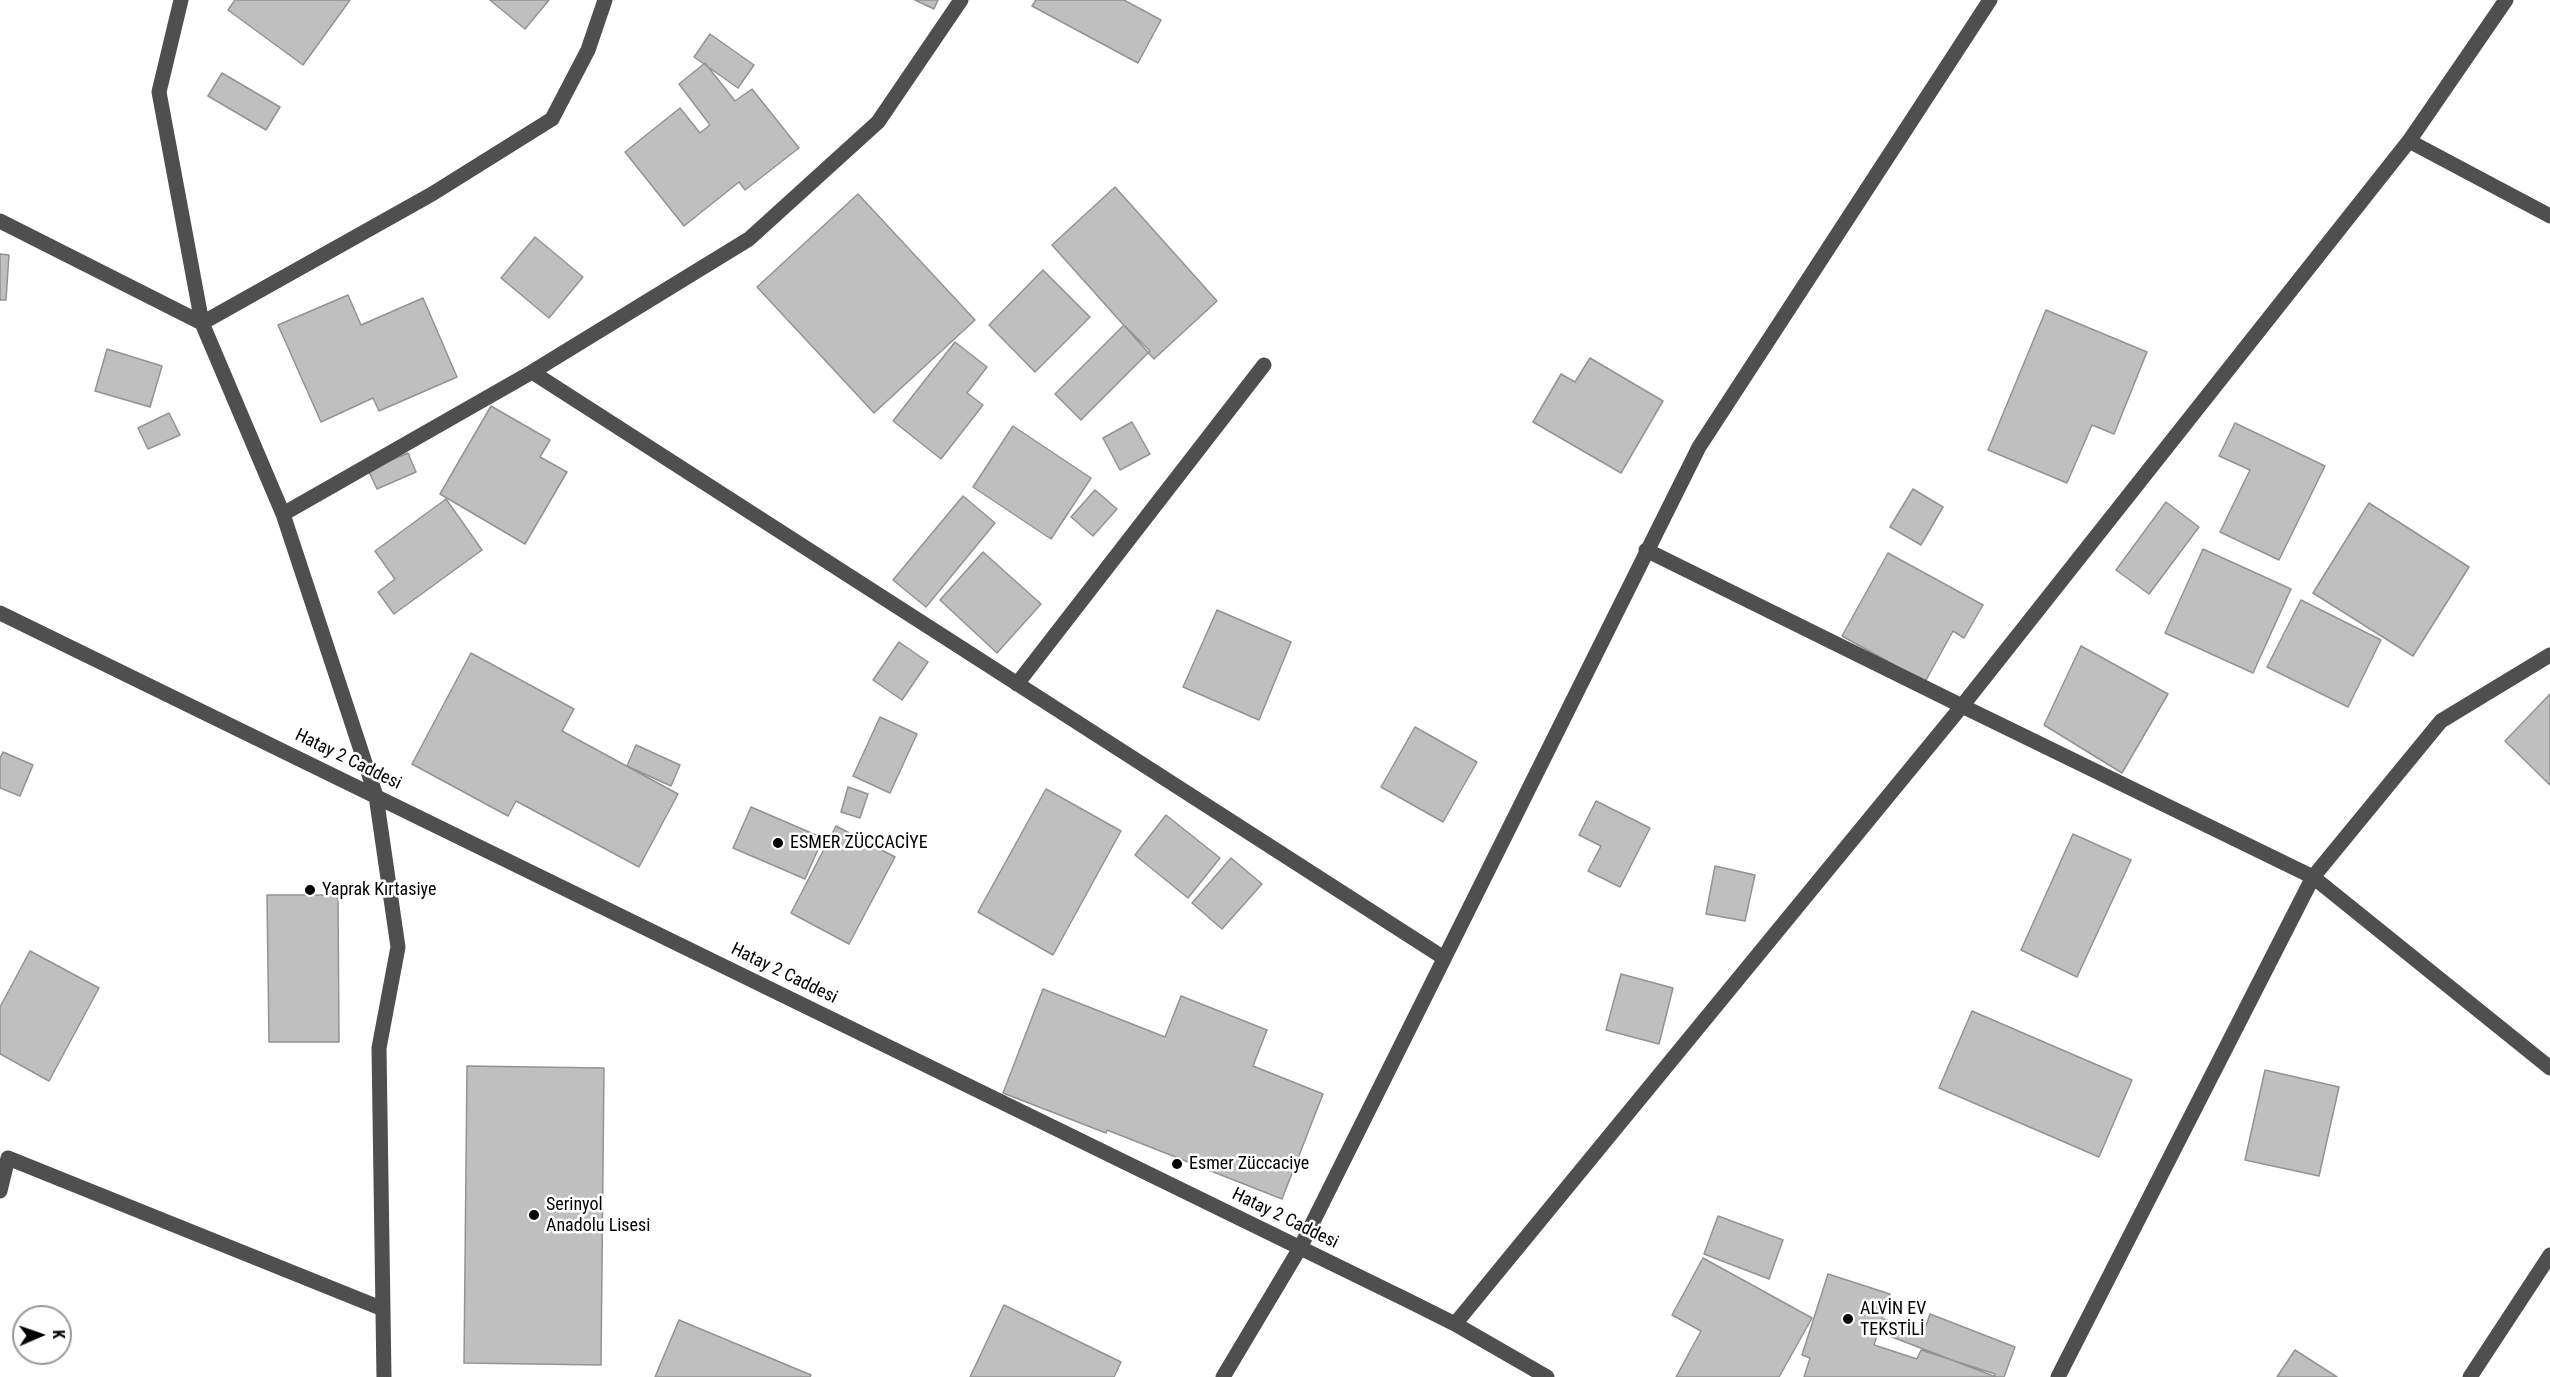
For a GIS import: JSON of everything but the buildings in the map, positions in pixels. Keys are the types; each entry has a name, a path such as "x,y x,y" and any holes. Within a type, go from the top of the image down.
{"street":[{"path":"181,0 159,92 202,323 283,513 376,796 398,947 379,1048 384,1377"},
{"path":"202,323 432,194 552,119 588,50 605,0"},
{"path":"283,513 532,372 749,239 878,122 961,0"},
{"path":"1223,1377 1300,1248 1699,447 1990,0"},
{"path":"1455,1324 1962,706 2409,141 2506,0"},
{"path":"2409,141 2550,216"},
{"path":"0,221 202,323"},
{"path":"1017,684 1264,365"},
{"path":"532,372 1444,958"},
{"path":"1646,550 2313,877 2550,1068"},
{"name":"Hatay 2 Caddesi","path":"0,614 1455,1324 1547,1377"},
{"path":"2058,1377 2313,877 2441,720 2550,655"},
{"path":"0,1191 4,1156 383,1310"},
{"path":"2470,1377 2550,1256"}],"place":[{"name":"ESMER ZÜCCACİYE","path":"778,843"},
{"name":"Yaprak Kırtasiye","path":"310,890"},
{"name":"Esmer Züccaciye","path":"1177,1164"},
{"name":"Serinyol Anadolu Lisesi","path":"534,1215"},
{"name":"ALVİN EV TEKSTİLİ","path":"1848,1319"}]}
